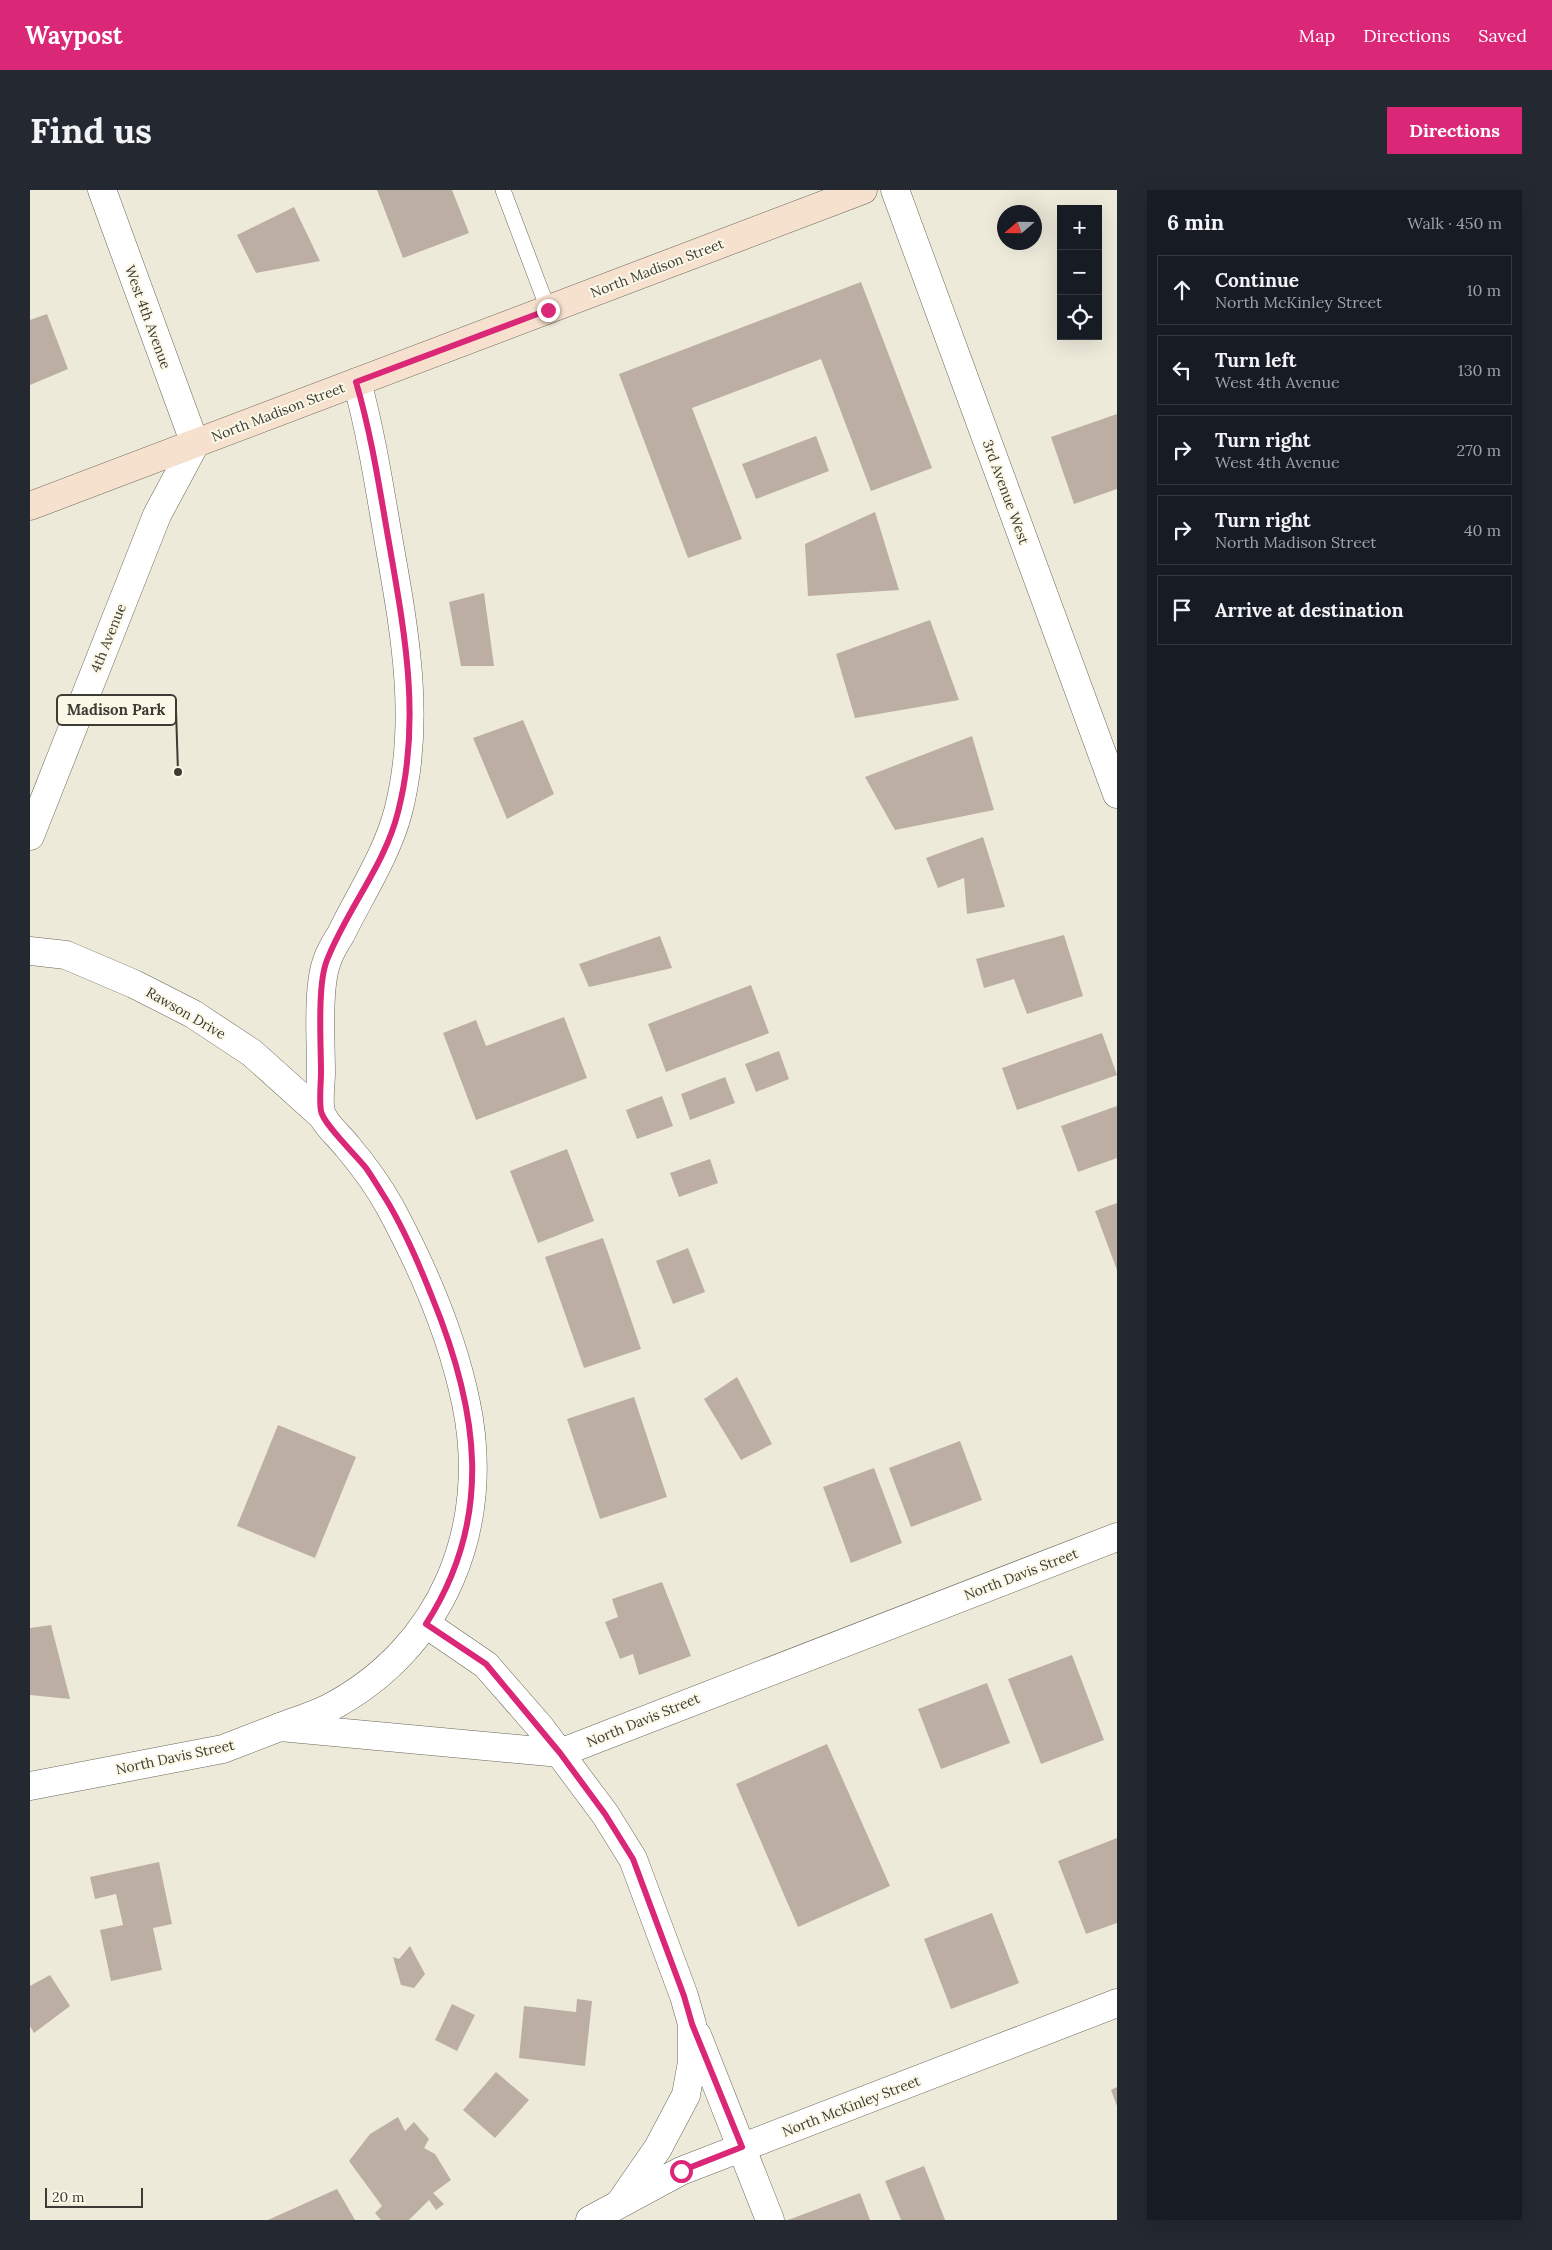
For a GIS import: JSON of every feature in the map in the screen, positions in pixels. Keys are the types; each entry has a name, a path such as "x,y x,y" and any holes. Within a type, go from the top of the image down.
{"main road":[{"name":"North Madison Street","path":"30,506 863,190"}],"street":[{"name":"West 4th Avenue","path":"102,190 195,444"},
{"name":"3rd Avenue West","path":"896,190 1112,770 1117,794"},
{"path":"280,1727 327,1708 365,1685 403,1652 426,1624 443,1598 461,1555 470,1512 473,1460 466,1404 447,1333 420,1266 389,1205 366,1168 321,1115 321,1008 326,963 388,840 398,814 407,767 411,710 407,646 368,422 356,382"},
{"name":"4th Avenue","path":"30,836 158,515 195,444"},
{"name":"Rawson Drive","path":"30,950 66,955 134,984 193,1014 252,1053 321,1115"},
{"name":"North Davis Street","path":"30,1786 223,1749 280,1727 560,1753 1117,1537"},
{"path":"426,1624 486,1664 560,1753 605,1814 633,1859 684,1996 692,2024 770,2220"},
{"name":"North McKinley Street","path":"590,2220 681,2171 1117,2003"},
{"path":"620,2203 658,2148 686,2095 692,2062 692,2024"}],"lane":[{"path":"504,190 548,310"}],"building":[{"path":"377,190 452,190 469,233 403,258"},
{"path":"294,207 320,261 256,273 237,235"},
{"path":"861,282 932,468 871,491 821,359 692,408 742,539 688,558 619,374"},
{"path":"47,314 68,369 30,385 30,320"},
{"path":"1117,414 1117,489 1074,504 1051,437"},
{"path":"816,436 829,471 756,499 742,464"},
{"path":"875,512 899,590 808,596 805,544"},
{"path":"484,593 494,666 461,666 449,602"},
{"path":"930,620 959,700 855,718 836,654"},
{"path":"523,720 554,794 507,819 473,738"},
{"path":"972,736 994,810 895,830 865,777"},
{"path":"983,837 1005,907 967,914 964,878 938,888 926,858"},
{"path":"1064,935 1083,996 1027,1014 1014,979 984,988 976,959"},
{"path":"660,936 672,968 589,987 579,964"},
{"path":"751,985 769,1033 666,1072 648,1024"},
{"path":"564,1017 587,1078 476,1120 443,1033 476,1020 486,1046"},
{"path":"1102,1033 1117,1075 1017,1110 1002,1068"},
{"path":"779,1051 789,1079 756,1092 745,1064"},
{"path":"725,1077 735,1103 690,1120 681,1094"},
{"path":"662,1096 673,1126 637,1139 626,1110"},
{"path":"1117,1106 1117,1158 1078,1172 1061,1126"},
{"path":"567,1149 594,1221 538,1243 510,1171"},
{"path":"710,1159 718,1183 679,1197 670,1173"},
{"path":"1117,1203 1117,1270 1095,1211"},
{"path":"603,1238 641,1349 584,1368 545,1257"},
{"path":"688,1248 705,1292 673,1304 656,1261"},
{"path":"737,1377 772,1444 741,1460 704,1399"},
{"path":"634,1397 667,1497 600,1519 567,1419"},
{"path":"278,1425 356,1457 315,1558 237,1526"},
{"path":"960,1441 982,1500 911,1527 889,1468"},
{"path":"874,1468 902,1543 851,1563 823,1487"},
{"path":"662,1582 691,1656 639,1675 633,1654 620,1659 605,1622 618,1617 612,1599"},
{"path":"51,1625 70,1699 30,1695 30,1628"},
{"path":"1072,1655 1104,1740 1041,1764 1008,1679"},
{"path":"987,1683 1010,1743 941,1769 918,1709"},
{"path":"827,1744 890,1886 798,1927 736,1784"},
{"path":"1117,1838 1117,1923 1086,1934 1058,1861"},
{"path":"159,1862 172,1924 153,1928 162,1970 111,1981 100,1930 123,1925 116,1894 95,1899 90,1877"},
{"path":"992,1913 1019,1983 951,2009 924,1939"},
{"path":"410,1946 425,1974 414,1988 401,1985 393,1957 399,1959"},
{"path":"50,1975 70,2006 34,2033 30,2026 30,1986"},
{"path":"577,1999 592,2001 585,2066 519,2058 524,2006 576,2012"},
{"path":"452,2004 475,2015 457,2051 435,2040"},
{"path":"496,2072 529,2100 495,2138 463,2110"},
{"path":"1117,2087 1117,2106 1111,2090"},
{"path":"398,2117 405,2131 414,2122 429,2139 424,2148 435,2154 451,2180 433,2193 444,2204 436,2210 429,2200 409,2220 381,2220 375,2213 382,2206 349,2161 370,2134"},
{"path":"924,2166 945,2220 901,2220 885,2181"},
{"path":"337,2189 355,2220 268,2220"},
{"path":"860,2193 870,2220 788,2220"}],"place":[{"name":"Madison Park","path":"178,772"}],"route":[{"path":"548,310 356,382 368,422 407,646 411,710 407,767 398,814 388,840 326,963 321,1008 321,1115 366,1168 389,1205 420,1266 447,1333 466,1404 473,1460 470,1512 461,1555 443,1598 426,1624 486,1664 560,1753 605,1814 633,1859 684,1996 692,2024 742,2147 681,2171"}]}
